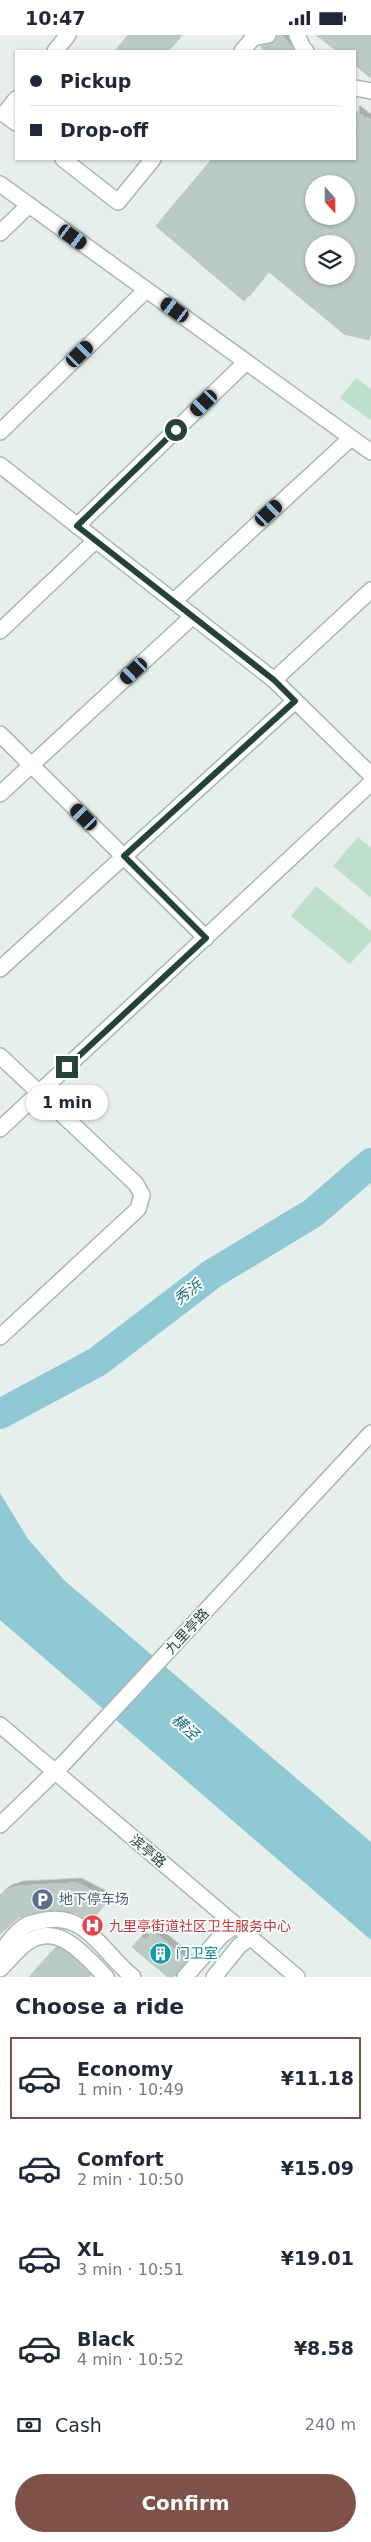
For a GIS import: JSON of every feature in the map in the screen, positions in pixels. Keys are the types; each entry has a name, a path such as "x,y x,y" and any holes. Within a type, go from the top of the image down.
{"street":[{"path":"56,50 68,35"},
{"path":"243,50 253,38 268,35"},
{"path":"297,35 305,50"},
{"path":"356,88 371,91"},
{"path":"15,100 4,114 15,122"},
{"path":"63,160 118,201 152,160"},
{"path":"0,184 371,452"},
{"path":"0,233 29,205"},
{"path":"0,432 146,289"},
{"path":"77,526 246,362"},
{"path":"174,601 351,438"},
{"path":"0,465 274,680 371,775"},
{"path":"0,631 96,540"},
{"path":"274,680 371,590"},
{"path":"0,794 193,617"},
{"path":"0,969 295,701"},
{"path":"0,734 206,938"},
{"path":"0,1129 371,783"},
{"path":"0,1056 136,1183 142,1195 138,1209 0,1337"},
{"name":"九里亭路","path":"0,1825 95,1730 371,1433"},
{"name":"滨亭路","path":"0,1725 297,1977"},
{"path":"0,1952 22,1928 36,1921 56,1918 73,1921 90,1933 133,1977"},
{"path":"185,1977 220,1936 236,1925"},
{"path":"0,1969 28,1941 50,1935 70,1942 106,1977"},
{"path":"214,1977 239,1946 250,1938"}],"green space":[{"path":"356,378 371,389 371,420 340,398"},
{"path":"358,837 371,848 371,898 333,866"},
{"path":"316,886 371,931 371,941 350,964 291,916"}],"water":[{"name":"横泾","path":"0,1493 28,1539 65,1581 371,1842 371,1940 0,1620"}],"building":[{"path":"128,35 181,35 169,50 116,50"},
{"path":"255,35 282,35 293,50 263,50"},
{"path":"316,35 371,35 371,78 356,66 356,50 336,50"},
{"path":"356,111 371,123 371,145 347,175 305,175 306,225 244,301 156,226 211,160 356,160"},
{"path":"367,117 371,120 371,332 369,340 344,334 250,256 305,190 305,225 355,225 355,175 318,175 330,160 356,160 356,130"},
{"path":"77,1883 108,1899 90,1921 76,1913 19,1917 0,1934 0,1895 7,1890 18,1886"},
{"name":"门卫室","path":"153,1931 188,1960 174,1977 168,1977 132,1947 141,1937 146,1940"},
{"path":"59,1944 92,1974 89,1977 29,1977"}],"waterway":[{"name":"秀浜","path":"0,1414 97,1362 212,1274 313,1213 371,1163"}],"place":[{"name":"地下停车场","path":"43,1899"},
{"name":"九里亭街道社区卫生服务中心","path":"93,1926"},
{"name":"门卫室","path":"160,1953"}],"route":[{"path":"67,1067 206,938 124,856 295,701 274,680 77,526 176,430"}]}
